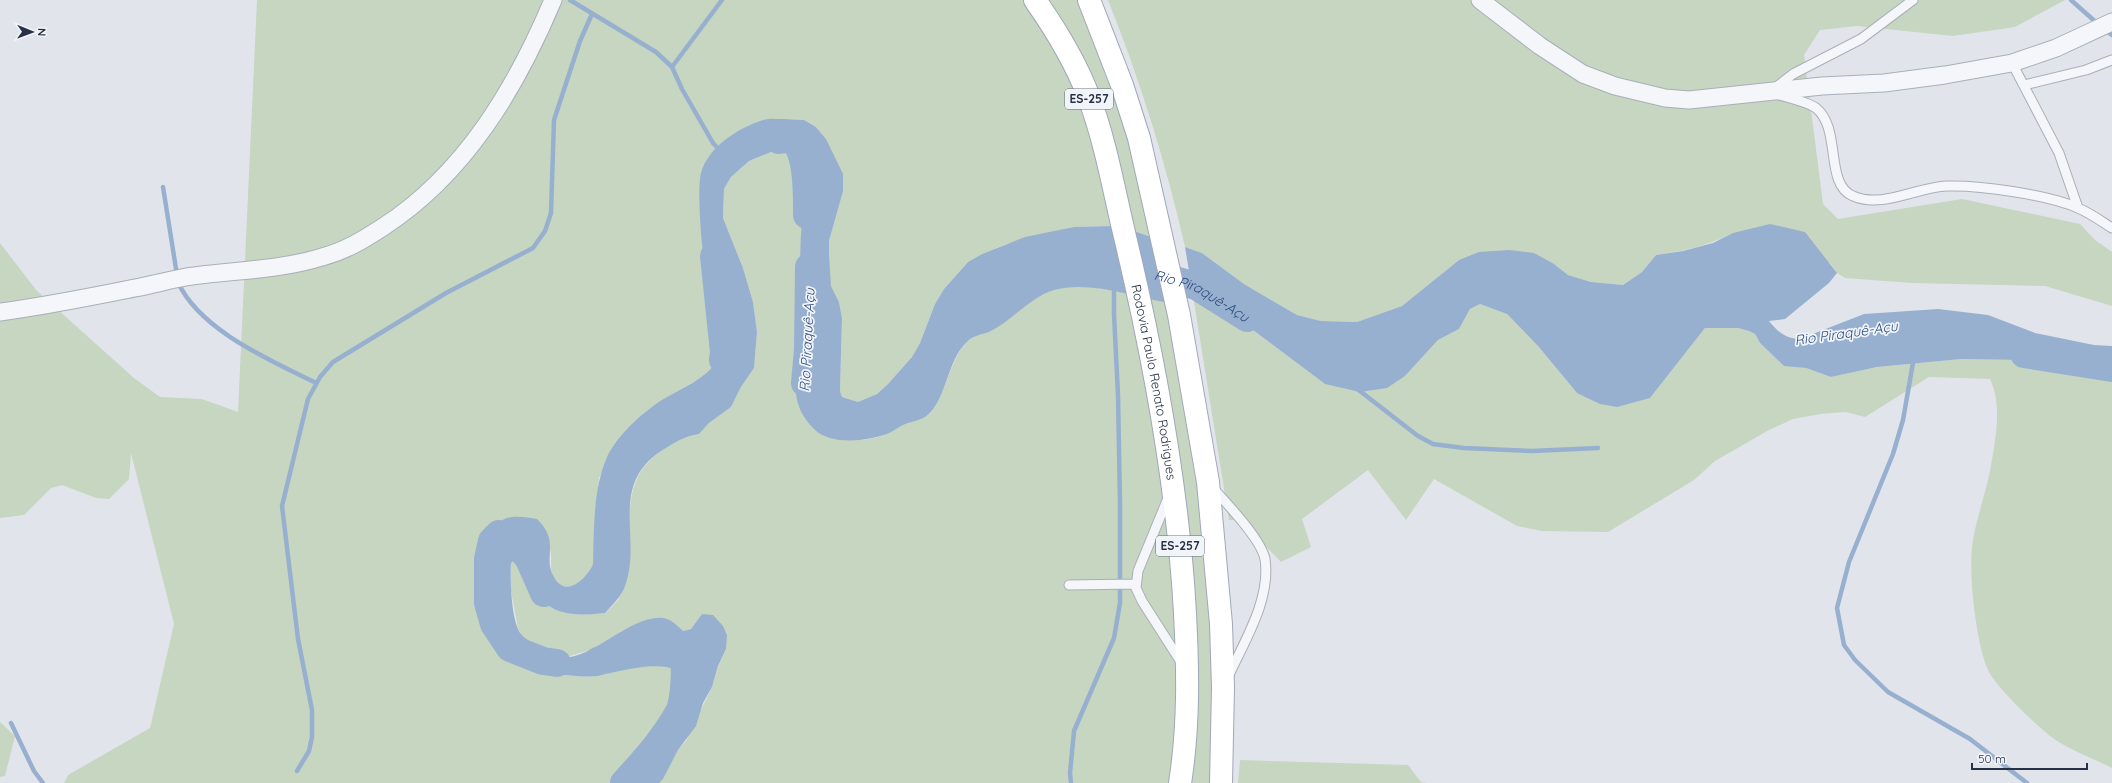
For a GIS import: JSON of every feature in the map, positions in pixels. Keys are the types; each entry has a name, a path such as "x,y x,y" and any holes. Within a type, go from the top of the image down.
{"main road":[{"name":"Rodovia Paulo Renato Rodrigues","path":"1035,0 1055,29 1088,95 1106,154 1143,310 1173,486 1182,558 1188,674 1187,710 1180,783"},
{"name":"ES-257","path":"1089,0 1122,85 1139,138 1179,314 1208,482 1216,554 1223,687 1221,783"}],"street":[{"path":"0,312 76,300 185,277 285,266 322,257 353,246 405,213 465,155 496,112 541,29 554,0"},
{"path":"1480,0 1566,64 1583,74 1615,86 1665,98 1689,100 1884,83 1945,75 2012,63 2056,48 2112,22"}],"lane":[{"path":"1769,92 1793,74 1862,39 1913,0"},
{"path":"2024,85 2086,70 2112,60"},
{"path":"2012,63 2059,153 2078,208"},
{"path":"1769,92 1815,108 1827,120 1841,187 1852,196 1867,201 1881,200 1931,188 1948,186 2009,191 2078,208 2112,228"},
{"path":"1208,482 1253,536 1265,558 1262,599 1223,687"},
{"path":"1173,486 1138,571 1136,584 1142,601 1172,645 1188,674"},
{"path":"1069,585 1136,584"}],"green space":[{"path":"257,0 1080,0 1115,90 1157,239 1125,228 1111,226 1074,227 1006,244 982,254 968,262 944,289 935,304 920,343 912,357 877,394 858,402 842,397 840,391 842,318 839,302 831,286 829,272 829,241 838,208 826,139 816,127 804,120 784,119 742,129 721,144 707,159 700,193 700,218 705,264 718,294 721,315 719,356 712,368 703,376 657,404 620,437 599,478 593,564 590,569 582,580 576,584 565,586 559,584 552,575 550,550 537,519 509,517 496,528 493,581 497,608 506,631 520,653 537,669 551,675 598,676 610,672 648,647 655,644 663,644 683,671 688,689 686,698 675,717 643,756 615,783 64,783 68,775 150,728 174,624 131,453 129,479 109,499 96,498 62,485 51,488 24,515 0,518 0,243 37,291 134,378 160,397 202,399 238,412"},
{"path":"1108,0 2065,0 2015,27 1953,36 1857,26 1820,30 1804,55 1823,204 1838,219 1962,199 2080,224 2095,240 2112,252 2112,306 2045,286 1912,283 1845,278 1837,273 1830,263 1733,233 1724,238 1695,247 1656,255 1642,272 1623,285 1591,282 1568,275 1554,264 1459,260 1402,306 1357,322 1321,321 1297,315 1244,284 1202,253 1185,247 1161,153 1131,61"},
{"path":"783,147 792,151 799,157 803,163 806,173 801,272 804,291 812,314 813,325 812,337 798,370 816,431 843,439 871,439 889,433 907,423 924,418 932,412 935,407 958,353 969,340 992,330 1036,298 1052,290 1065,287 1095,288 1126,293 1169,303 1208,547 1217,744 1213,783 659,783 678,750 686,741 712,687 718,667 726,649 702,614 691,629 683,631 674,623 637,624 593,649 567,657 552,656 539,651 521,635 518,628 511,591 511,562 523,552 528,554 534,593 554,609 560,612 575,614 605,613 618,600 626,580 629,559 631,498 637,480 648,463 666,448 682,439 699,434 709,423 731,407 741,387 754,368 757,332 753,302 743,268 723,218 724,189 731,177 749,161"},
{"path":"1191,283 1212,296 1245,324 1325,384 1405,376 1438,340 1459,329 1470,309 1480,304 1507,314 1538,346 1577,393 1650,398 1705,328 1738,328 1749,331 1755,334 1760,343 1783,365 1806,368 1831,377 1877,367 1961,359 2112,363 2112,768 2063,745 2043,730 2025,714 1999,686 1988,670 1984,658 1974,610 1971,560 1973,538 1986,490 1996,436 1996,401 1990,379 1929,377 1865,417 1846,412 1821,414 1793,419 1769,430 1715,461 1694,480 1608,532 1542,531 1517,526 1434,479 1406,520 1368,470 1302,519 1311,547 1281,562 1240,520 1229,520"},
{"path":"0,722 15,736 5,776 0,777"},
{"path":"1240,760 1408,765 1421,782 1426,783 1238,783"}],"water":[{"path":"766,119 804,120 816,127 826,139 843,174 843,191 829,241 831,286 839,302 842,318 840,391 842,397 858,402 877,394 912,357 920,343 935,304 944,289 968,262 982,254 1025,237 1074,227 1111,226 1125,228 1157,239 1169,303 1097,288 1068,287 1045,293 1029,303 1005,322 989,332 969,340 962,347 953,364 939,400 927,416 920,420 903,425 889,433 870,439 839,440 830,438 814,429 807,421 801,412 796,394 799,365 813,329 812,313 803,285 800,259 801,228 806,177 805,166 799,156 783,147 749,161 731,177 724,189 723,218 743,268 753,302 757,332 754,368 741,387 731,407 709,423 699,434 682,439 666,448 648,462 637,477 631,494 631,549 629,567 625,586 621,594 605,613 584,615 561,612 548,605 534,593 528,554 523,552 511,563 513,610 518,628 524,637 548,655 564,658 581,654 647,620 663,618 674,623 683,631 691,629 702,614 713,615 723,626 727,635 726,649 718,666 712,687 703,703 696,726 678,750 663,779 659,783 615,783 663,736 688,693 687,678 683,669 663,644 655,644 640,651 610,672 598,676 551,675 537,669 520,653 506,631 497,608 493,581 496,528 499,523 508,518 520,517 537,519 544,527 548,535 550,542 551,570 559,583 564,586 570,586 576,584 586,575 593,564 595,509 599,482 602,469 611,449 622,434 642,415 656,404 702,377 716,363 719,355 722,333 720,301 717,290 705,264 701,232 699,204 700,181 701,173 705,164 710,155 725,140 734,133 753,124"},
{"path":"1770,224 1805,232 1837,273 1829,283 1785,319 1769,321 1779,332 1786,336 1800,339 1864,314 1938,309 1988,315 2035,333 2094,345 2112,346 2112,363 1961,359 1877,367 1831,377 1806,368 1784,366 1760,343 1755,334 1749,331 1738,328 1705,328 1650,398 1617,407 1600,404 1577,393 1538,346 1507,314 1480,304 1470,309 1459,329 1438,340 1405,376 1387,388 1360,392 1325,384 1245,324 1212,296 1191,283 1185,247 1202,253 1244,284 1297,315 1321,321 1357,322 1402,306 1459,260 1479,252 1509,250 1534,253 1554,264 1568,275 1591,282 1623,285 1642,272 1656,255 1683,251 1713,243 1733,233"}],"waterway":[{"path":"570,0 656,52 672,67 682,89 713,143 721,152"},
{"path":"672,67 722,0"},
{"path":"2071,0 2098,24"},
{"path":"297,771 309,751 312,737 312,710 298,639 282,506 308,399 320,377 333,362 446,293 533,248 545,231 551,213 554,120 580,41 592,14"},
{"path":"2104,29 2112,35"},
{"name":"Rio Piraquê-Açu","path":"779,140 787,139 794,142 799,147 802,155 806,176 807,215"},
{"path":"163,187 177,275"},
{"name":"Rio Piraquê-Açu","path":"714,256 724,352 723,360"},
{"name":"Rio Piraquê-Açu","path":"805,383 808,350 809,267"},
{"name":"Rio Piraquê-Açu","path":"1146,272 1196,286 1247,318"},
{"path":"178,282 188,299 202,315 219,329 259,354 316,383"},
{"path":"1071,783 1070,773 1074,731 1114,638 1120,603 1118,395 1114,286"},
{"name":"Rio Piraquê-Açu","path":"2024,354 2112,368"},
{"path":"1914,357 1903,420 1893,454 1849,562 1837,608 1844,645 1855,660 1888,692 1970,739 2027,783"},
{"path":"1356,388 1418,436 1433,444 1464,448 1532,451 1598,448"},
{"name":"Rio Piraquê-Açu","path":"544,593 529,559 511,537 499,534 492,541 488,559 488,603 494,624 510,648 543,661 557,663"},
{"name":"Rio Piraquê-Açu","path":"598,661 655,652 676,655 684,660 684,687 679,712 661,740 624,783"},
{"path":"11,723 34,771 43,783"}]}
